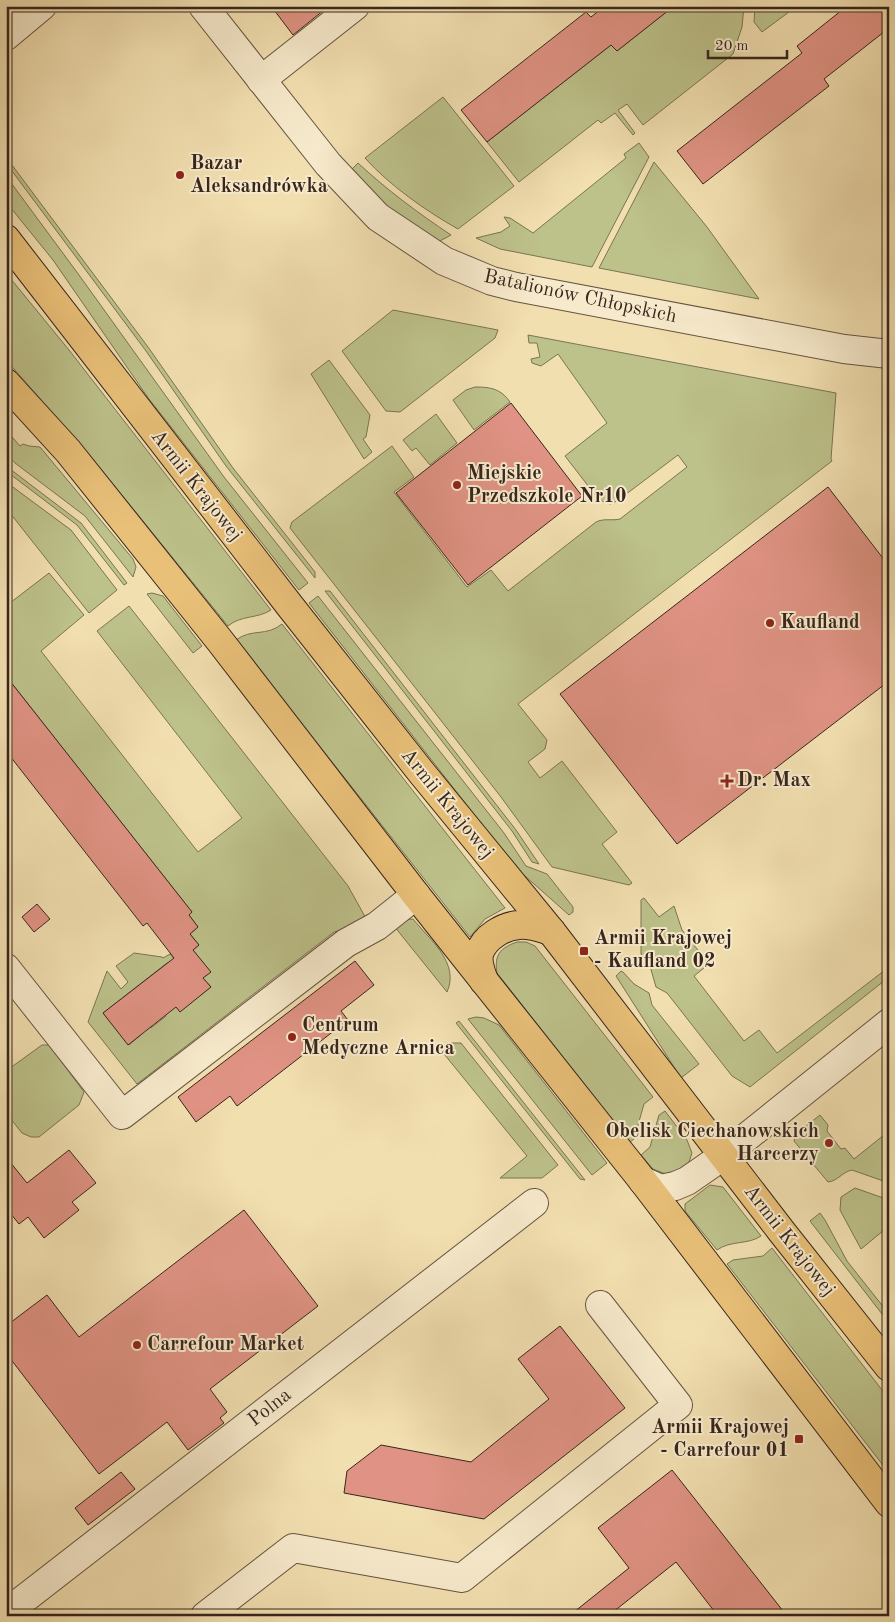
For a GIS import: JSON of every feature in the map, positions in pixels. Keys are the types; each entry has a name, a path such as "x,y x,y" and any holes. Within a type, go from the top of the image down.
{"main road":[{"name":"Armii Krajowej","path":"6,239 290,606 421,772 551,931 723,1156 889,1367"},
{"path":"6,383 68,451 220,641 416,895 642,1182 889,1503"},
{"path":"484,981 479,964 479,953 492,936 511,926 521,925 551,931"}],"street":[{"path":"6,36 42,6"},
{"name":"Batalionów Chłopskich","path":"203,6 328,164 378,217 444,261 492,281 516,287 844,350 889,354"},
{"path":"261,80 355,6"},
{"path":"6,968 122,1115 346,943 377,926 416,895"},
{"path":"642,1182 661,1189 687,1181 723,1156 889,1023"},
{"name":"Polna","path":"6,1613 534,1203"},
{"path":"204,1616 293,1548 462,1578 678,1405 600,1304"}],"green space":[{"path":"674,6 744,6 742,27 733,54 643,125 627,104 618,110 635,133 633,135 615,113 601,123 598,120 519,182 487,142 611,45 617,51"},
{"path":"755,6 797,6 762,32 754,22"},
{"path":"443,97 514,186 458,229 408,197 365,158"},
{"path":"639,143 649,157 592,267 500,249 476,238 501,232 510,226 504,217 510,218 533,233 626,158 624,154"},
{"path":"6,157 148,347 233,468 315,572 315,578 226,466 146,351 6,163"},
{"path":"654,162 707,227 759,299 599,268"},
{"path":"358,163 403,201 451,235 440,241 433,240 389,208 351,170"},
{"path":"6,176 224,477 308,583 299,590 149,399 53,260 6,202"},
{"path":"6,273 69,350 271,610 260,615 238,620 228,626 87,452 6,360"},
{"path":"393,310 498,330 495,338 400,412 386,411 342,351"},
{"path":"528,335 836,393 832,461 518,704 547,740 545,749 528,762 540,778 562,761 617,832 602,844 632,883 629,885 552,867 501,797 290,528 292,522 392,446 414,477 394,492 467,587 491,570 508,591 596,522 620,519 687,467 678,455 617,501 610,504 599,500 565,456 607,423 558,354 541,366 532,363 531,359 540,357 537,343 529,343"},
{"path":"329,360 370,415 366,437 363,439 372,452 364,459 311,374"},
{"path":"475,387 495,390 503,394 510,402 474,430 453,400 466,390"},
{"path":"436,414 457,443 430,465 416,448 412,451 403,440"},
{"path":"6,430 20,446 23,444 40,447 133,559 136,567 133,577 85,516 15,463 6,453"},
{"path":"6,466 81,523 127,583 124,585 77,525 6,471"},
{"path":"6,482 71,530 117,590 89,613 6,508"},
{"path":"49,573 84,615 41,651 198,852 242,818 97,631 129,606 348,886 368,922 334,932 137,1084 88,1022 107,971 121,989 128,982 116,966 134,953 163,958 170,954 176,961 167,963 103,1013 129,1045 143,1033 141,1030 148,1025 151,1028 166,1016 163,1013 174,1004 180,1011 211,987 203,978 210,972 193,950 199,945 190,934 198,927 189,915 192,912 6,676 6,606"},
{"path":"325,591 330,591 516,830 539,864 532,862 512,831"},
{"path":"152,593 163,596 202,646 193,653 147,594"},
{"path":"318,596 504,833 526,866 547,874 573,907 573,912 569,915 516,868 309,603"},
{"path":"282,624 505,908 485,919 470,937 236,640 248,634 276,628"},
{"path":"644,898 659,917 674,906 682,930 709,964 694,976 744,1041 759,1030 777,1053 889,967 889,977 750,1087 732,1076 667,993 656,987 650,966 641,954 641,900"},
{"path":"413,919 435,944 446,962 450,971 447,992 394,926 403,920"},
{"path":"517,942 526,942 535,946 653,1097 644,1104 634,1139 630,1142 497,973 496,961 499,953"},
{"path":"621,971 634,984 649,993 652,1005 699,1064 681,1078 616,976"},
{"path":"484,1018 499,1025 607,1163 592,1175 468,1019"},
{"path":"459,1021 585,1180 580,1179 456,1023"},
{"path":"447,1043 461,1043 558,1165 542,1178 500,1178 527,1156 440,1049"},
{"path":"42,1045 49,1045 84,1092 79,1105 39,1137 31,1137 22,1133 6,1113 6,1071"},
{"path":"665,1111 687,1140 692,1153 689,1162 682,1172 668,1175 653,1169 641,1155 650,1147 659,1115"},
{"path":"820,1115 828,1125 827,1131 841,1149 845,1148 854,1159 889,1131 889,1183 852,1170 828,1182 794,1141 796,1134"},
{"path":"710,1185 723,1187 761,1236 751,1241 728,1245 717,1250 685,1211 685,1204"},
{"path":"855,1188 889,1200 889,1226 861,1249 840,1210 841,1197"},
{"path":"820,1213 847,1261 889,1314 889,1323 810,1221"},
{"path":"772,1248 889,1399 889,1473 727,1264 733,1260 763,1256"}],"building":[{"path":"271,6 329,6 293,35"},
{"path":"605,6 674,6 617,51 611,45 487,142 461,110 586,12 591,17"},
{"path":"847,6 889,6 889,28 824,79 829,86 703,184 677,151 802,53 797,46"},
{"path":"511,403 582,496 468,585 396,493"},
{"name":"Kaufland","path":"828,487 889,566 889,681 677,844 560,694"},
{"path":"6,676 192,912 189,915 198,927 190,934 199,945 193,950 211,972 203,978 211,987 180,1012 176,1007 128,1045 103,1013 174,958 147,923 143,926 6,751"},
{"path":"37,904 50,919 34,932 22,917"},
{"name":"Centrum Medyczne Arnica","path":"355,961 374,985 341,1011 348,1020 237,1106 230,1096 196,1122 178,1097"},
{"path":"69,1150 96,1183 72,1202 79,1210 44,1238 28,1217 19,1224 6,1208 6,1157 27,1183"},
{"name":"Carrefour Market","path":"244,1210 318,1306 210,1389 227,1412 220,1418 224,1423 188,1450 167,1422 99,1474 6,1353 6,1326 47,1295 79,1337"},
{"path":"560,1326 625,1408 484,1519 344,1493 347,1471 381,1445 471,1462 549,1399 518,1359"},
{"path":"672,1470 787,1616 718,1616 676,1562 608,1616 569,1616 629,1568 598,1528"},
{"path":"121,1472 135,1489 88,1525 75,1508"}],"place":[{"name":"Bazar Aleksandrówka","path":"180,175"},
{"name":"Miejskie Przedszkole Nr10","path":"457,485"},
{"name":"Kaufland","path":"770,623"},
{"name":"Dr. Max","path":"727,781"},
{"name":"Armii Krajowej - Kaufland 02","path":"584,951"},
{"name":"Centrum Medyczne Arnica","path":"292,1037"},
{"name":"Obelisk Ciechanowskich Harcerzy","path":"829,1143"},
{"name":"Carrefour Market","path":"137,1345"},
{"name":"Armii Krajowej - Carrefour 01","path":"799,1439"}]}
